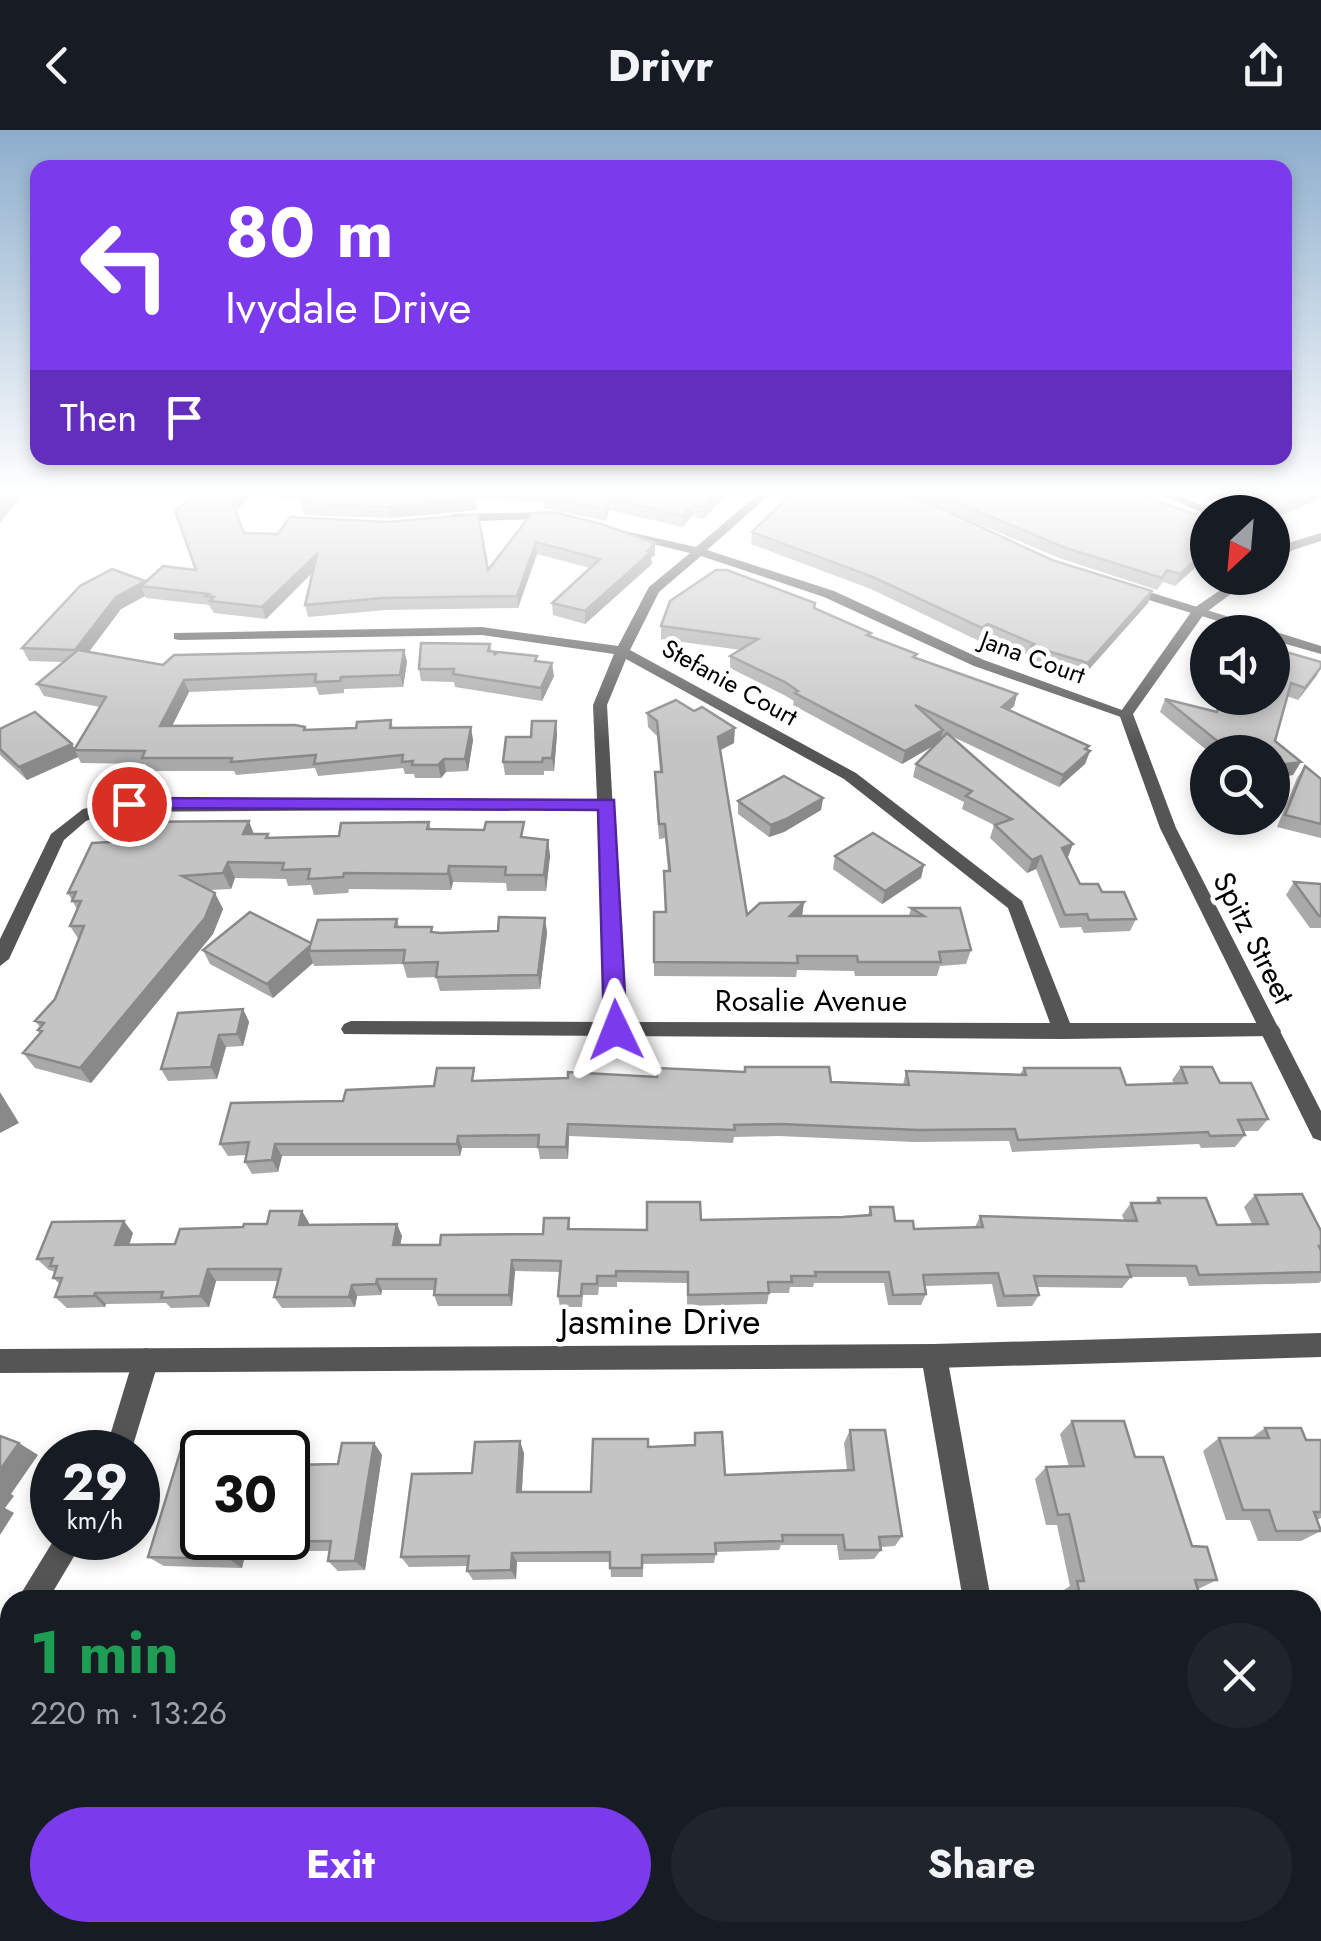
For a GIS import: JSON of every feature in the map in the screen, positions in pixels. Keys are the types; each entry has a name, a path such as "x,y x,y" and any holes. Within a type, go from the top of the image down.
{"street":[{"path":"616,1030 600,706 622,651 654,590 671,575"},
{"name":"Jana Court","path":"769,575 829,594 979,663 1126,714"},
{"path":"1112,584 1210,615"},
{"path":"1126,714 1198,611 1221,595"},
{"name":"Stefanie Court","path":"179,636 482,632 622,651 850,776 1016,905 1063,1031"},
{"path":"1290,640 1321,650"},
{"name":"Spitz Street","path":"1126,714 1168,828 1321,1132"},
{"path":"71,802 87,812"},
{"path":"0,959 58,838 87,812 129,804 607,804"},
{"name":"Rosalie Avenue","path":"352,1029 1271,1031"},
{"name":"Jasmine Drive","path":"0,1360 934,1356 1321,1345"},
{"path":"934,1356 975,1590"},
{"path":"125,1430 146,1360"},
{"path":"37,1590 57,1560"}],"building":[{"path":"102,575 127,575 145,581 116,597 75,650 22,648 80,586"},
{"path":"154,575 296,575 262,607 210,601 214,597 206,596 209,594 141,586"},
{"path":"312,575 525,575 517,596 383,598 305,605"},
{"path":"583,575 626,575 585,611 552,603"},
{"path":"709,575 739,575 815,603 814,608 871,633 867,635 917,654 913,657 1017,694 1002,707 1089,746 1085,749 1090,751 1063,775 915,705 943,730 905,751 795,693 798,691 785,682 730,656 758,639 661,626 670,601"},
{"path":"866,575 1099,575 1152,591 1088,663 1031,646 1034,644 988,624 982,628"},
{"path":"421,643 490,644 488,651 496,652 494,655 498,652 537,656 535,661 552,663 541,688 453,674 454,669 419,669"},
{"path":"78,650 163,665 174,655 404,650 400,675 315,682 316,674 184,680 160,726 295,725 305,727 304,730 356,728 357,722 391,720 390,728 471,727 465,759 412,765 413,761 402,762 403,755 314,764 316,755 231,762 232,758 142,758 145,751 74,750 106,697 37,684"},
{"path":"1290,653 1321,662 1305,688 1291,683 1290,687"},
{"path":"1165,699 1190,705 1190,715 1282,715 1277,735 1210,735"},
{"path":"676,700 694,711 702,707 735,728 718,737 747,915 760,903 804,902 790,916 924,916 911,908 960,908 971,950 939,952 941,962 858,962 857,956 797,956 798,963 654,962 654,912 666,912 664,871 670,871 665,824 659,824 655,772 662,772 657,721 647,713"},
{"path":"35,712 72,744 19,767 0,749 0,729"},
{"path":"532,721 556,721 552,758 543,758 542,762 503,762 506,737 531,737"},
{"path":"947,733 1073,844 1062,848 1080,884 1098,884 1102,892 1124,892 1136,919 1089,920 1087,914 1065,915 1041,856 1032,860 995,825 1012,819 966,796 972,791 916,764"},
{"path":"1305,766 1321,779 1321,824 1290,816 1290,803"},
{"path":"784,776 823,798 771,825 738,801"},
{"path":"249,821 243,834 268,834 266,838 339,836 341,823 429,822 427,829 484,830 486,822 524,822 521,837 548,840 544,875 505,875 506,867 449,866 448,874 344,873 343,877 308,879 310,869 282,870 284,863 228,862 223,873 182,876 215,893 205,918 80,1068 23,1053 42,1031 38,1030 44,1023 35,1021 55,999 84,926 70,926 81,901 72,901 76,892 68,893 92,843 110,842 122,822"},
{"path":"873,833 924,865 885,891 835,856"},
{"path":"1294,882 1321,884 1321,916 1319,916"},
{"path":"250,912 311,943 318,920 397,919 395,927 432,927 431,932 440,933 498,931 499,917 545,918 538,975 436,977 438,962 403,963 405,950 309,951 310,946 267,984 203,950"},
{"path":"243,1009 237,1034 219,1035 211,1067 161,1069 178,1013"},
{"path":"745,1067 829,1067 831,1082 909,1085 906,1071 1026,1075 1024,1068 1120,1068 1126,1085 1187,1083 1181,1067 1212,1067 1220,1083 1251,1083 1268,1119 1238,1120 1245,1135 1210,1136 1208,1132 1018,1140 1015,1129 918,1130 781,1124 734,1125 735,1130 568,1124 566,1147 538,1147 539,1135 458,1136 457,1144 275,1144 272,1160 245,1162 249,1142 220,1144 231,1103 343,1101 346,1090 434,1086 437,1068 474,1068 472,1081 568,1078 568,1072 657,1077 658,1068 745,1072"},
{"path":"1302,1194 1321,1231 1321,1272 1199,1275 1196,1266 1127,1265 1131,1277 1034,1276 1039,1295 1004,1296 998,1273 923,1275 926,1294 893,1295 889,1272 815,1272 816,1276 791,1276 792,1282 768,1282 769,1293 688,1295 688,1272 616,1271 616,1276 597,1276 597,1284 582,1284 581,1296 558,1296 561,1261 512,1260 509,1295 434,1295 436,1279 377,1279 376,1284 352,1285 349,1297 274,1297 281,1269 208,1269 200,1296 161,1298 163,1292 55,1297 62,1278 53,1278 57,1266 50,1266 53,1258 37,1259 52,1222 124,1221 115,1245 175,1244 180,1229 267,1224 270,1211 302,1211 299,1225 397,1224 393,1245 440,1245 441,1235 543,1234 544,1218 569,1218 568,1229 647,1230 647,1202 700,1202 701,1220 843,1217 871,1215 870,1207 893,1207 895,1221 913,1221 914,1229 983,1227 980,1216 1137,1221 1131,1203 1160,1203 1158,1198 1206,1198 1217,1225 1268,1224 1255,1195"},
{"path":"1072,1421 1124,1421 1135,1457 1163,1457 1192,1546 1207,1547 1217,1580 1195,1580 1198,1590 1079,1590 1077,1581 1084,1581 1069,1514 1058,1515 1046,1467 1084,1466"},
{"path":"1265,1428 1301,1428 1306,1440 1321,1440 1321,1512 1314,1512 1321,1531 1276,1531 1269,1510 1243,1510 1219,1438 1269,1438"},
{"path":"850,1430 885,1430 902,1536 879,1537 881,1550 845,1550 843,1535 782,1535 783,1541 715,1543 716,1554 642,1555 642,1568 610,1568 610,1552 512,1553 511,1570 467,1571 469,1556 401,1557 412,1474 472,1473 475,1442 520,1441 517,1492 591,1492 593,1439 648,1439 648,1447 695,1445 695,1433 722,1432 725,1475 854,1470"},
{"path":"0,1436 19,1443 0,1470"},
{"path":"342,1443 374,1443 355,1561 328,1561 331,1541 310,1541 310,1465 338,1464"},
{"path":"180,1453 180,1558 160,1557 160,1518"}],"route":[{"path":"129,804 607,804 616,1030"}]}
